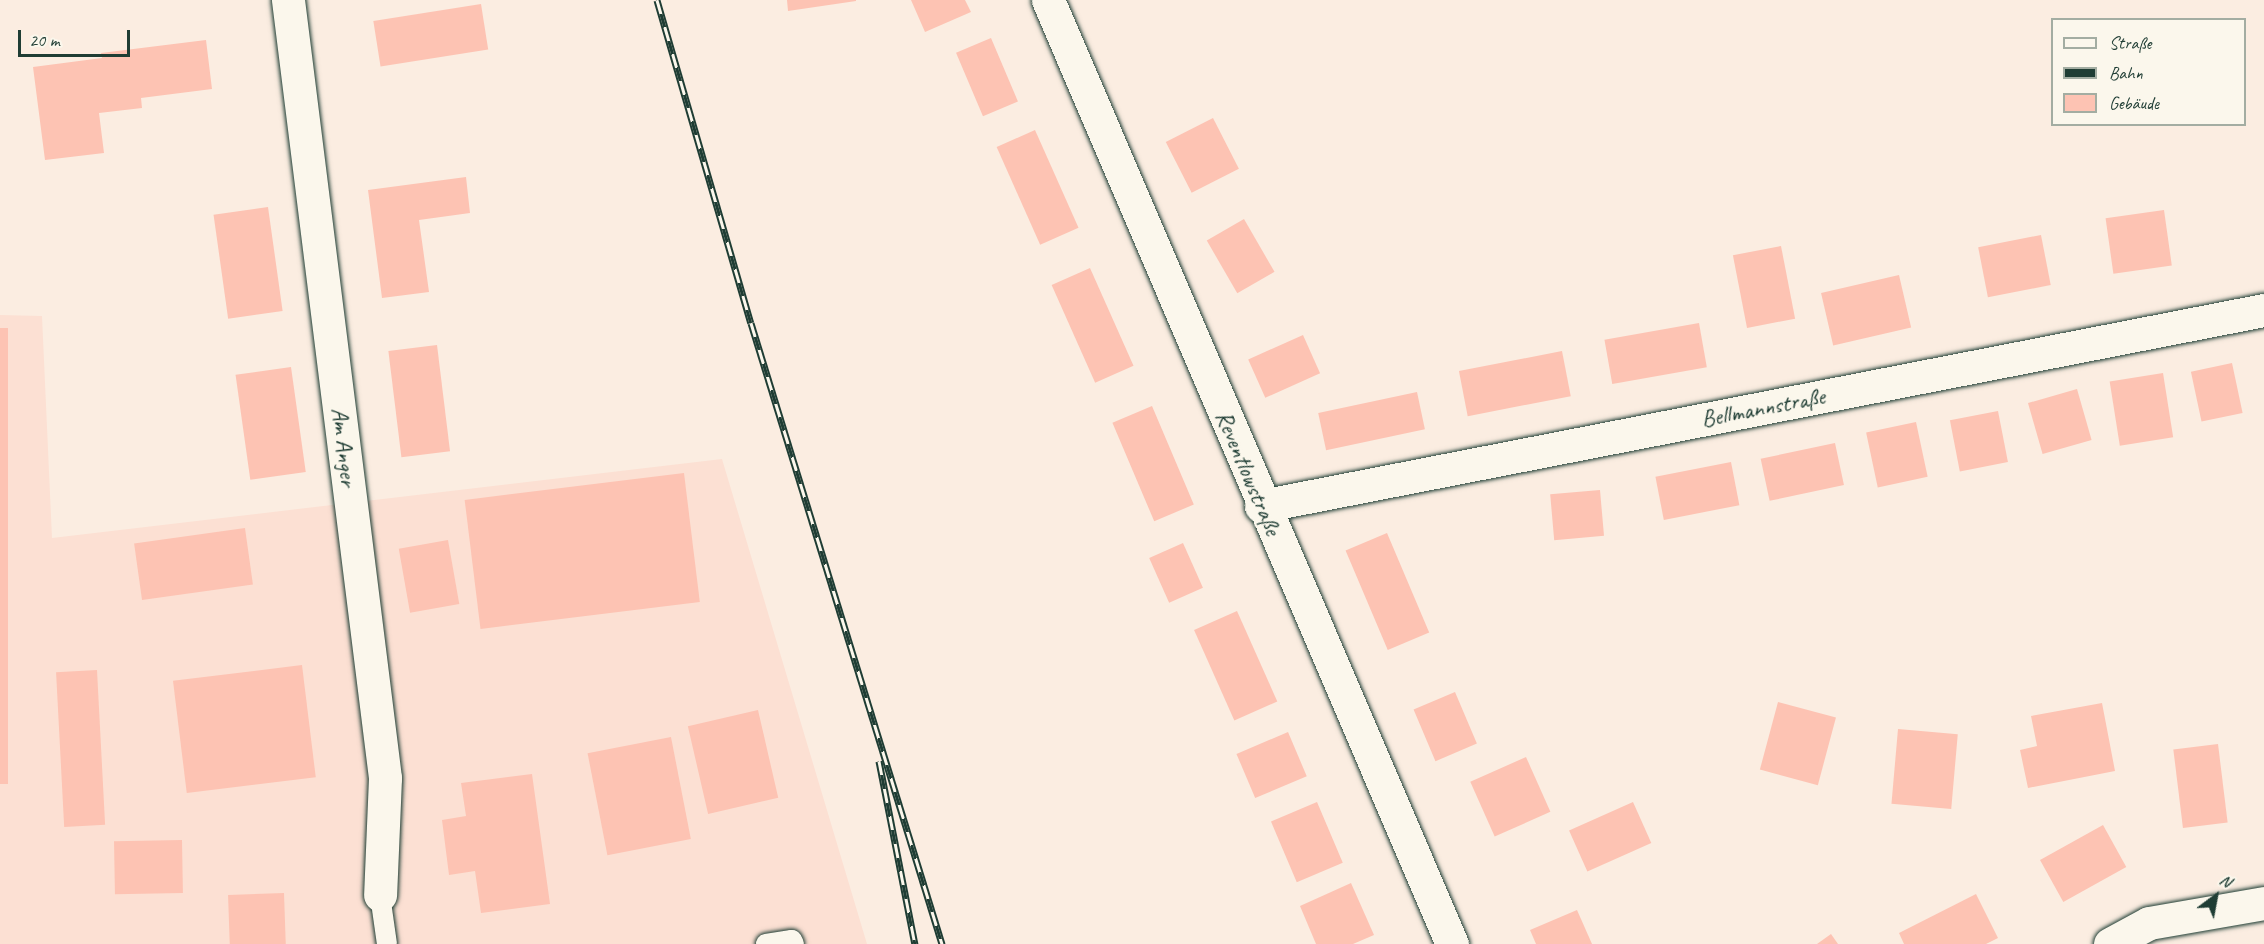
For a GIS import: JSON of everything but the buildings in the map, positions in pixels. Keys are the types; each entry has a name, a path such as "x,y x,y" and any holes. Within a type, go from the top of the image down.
{"street":[{"name":"Am Anger","path":"288,0 385,778 380,895"},
{"name":"Reventlowstraße","path":"1048,0 1261,506 1452,944"},
{"name":"Bellmannstraße","path":"1261,506 2264,310"},
{"path":"2110,944 2149,923 2264,903"}],"lane":[{"path":"380,895 387,944"},
{"path":"766,944 792,940 794,944"}],"shaded area":[{"path":"0,315 42,316 52,538 722,459 867,944 0,944"}],"railway":[{"path":"657,0 751,323 942,944"},
{"path":"879,761 915,944"}]}
